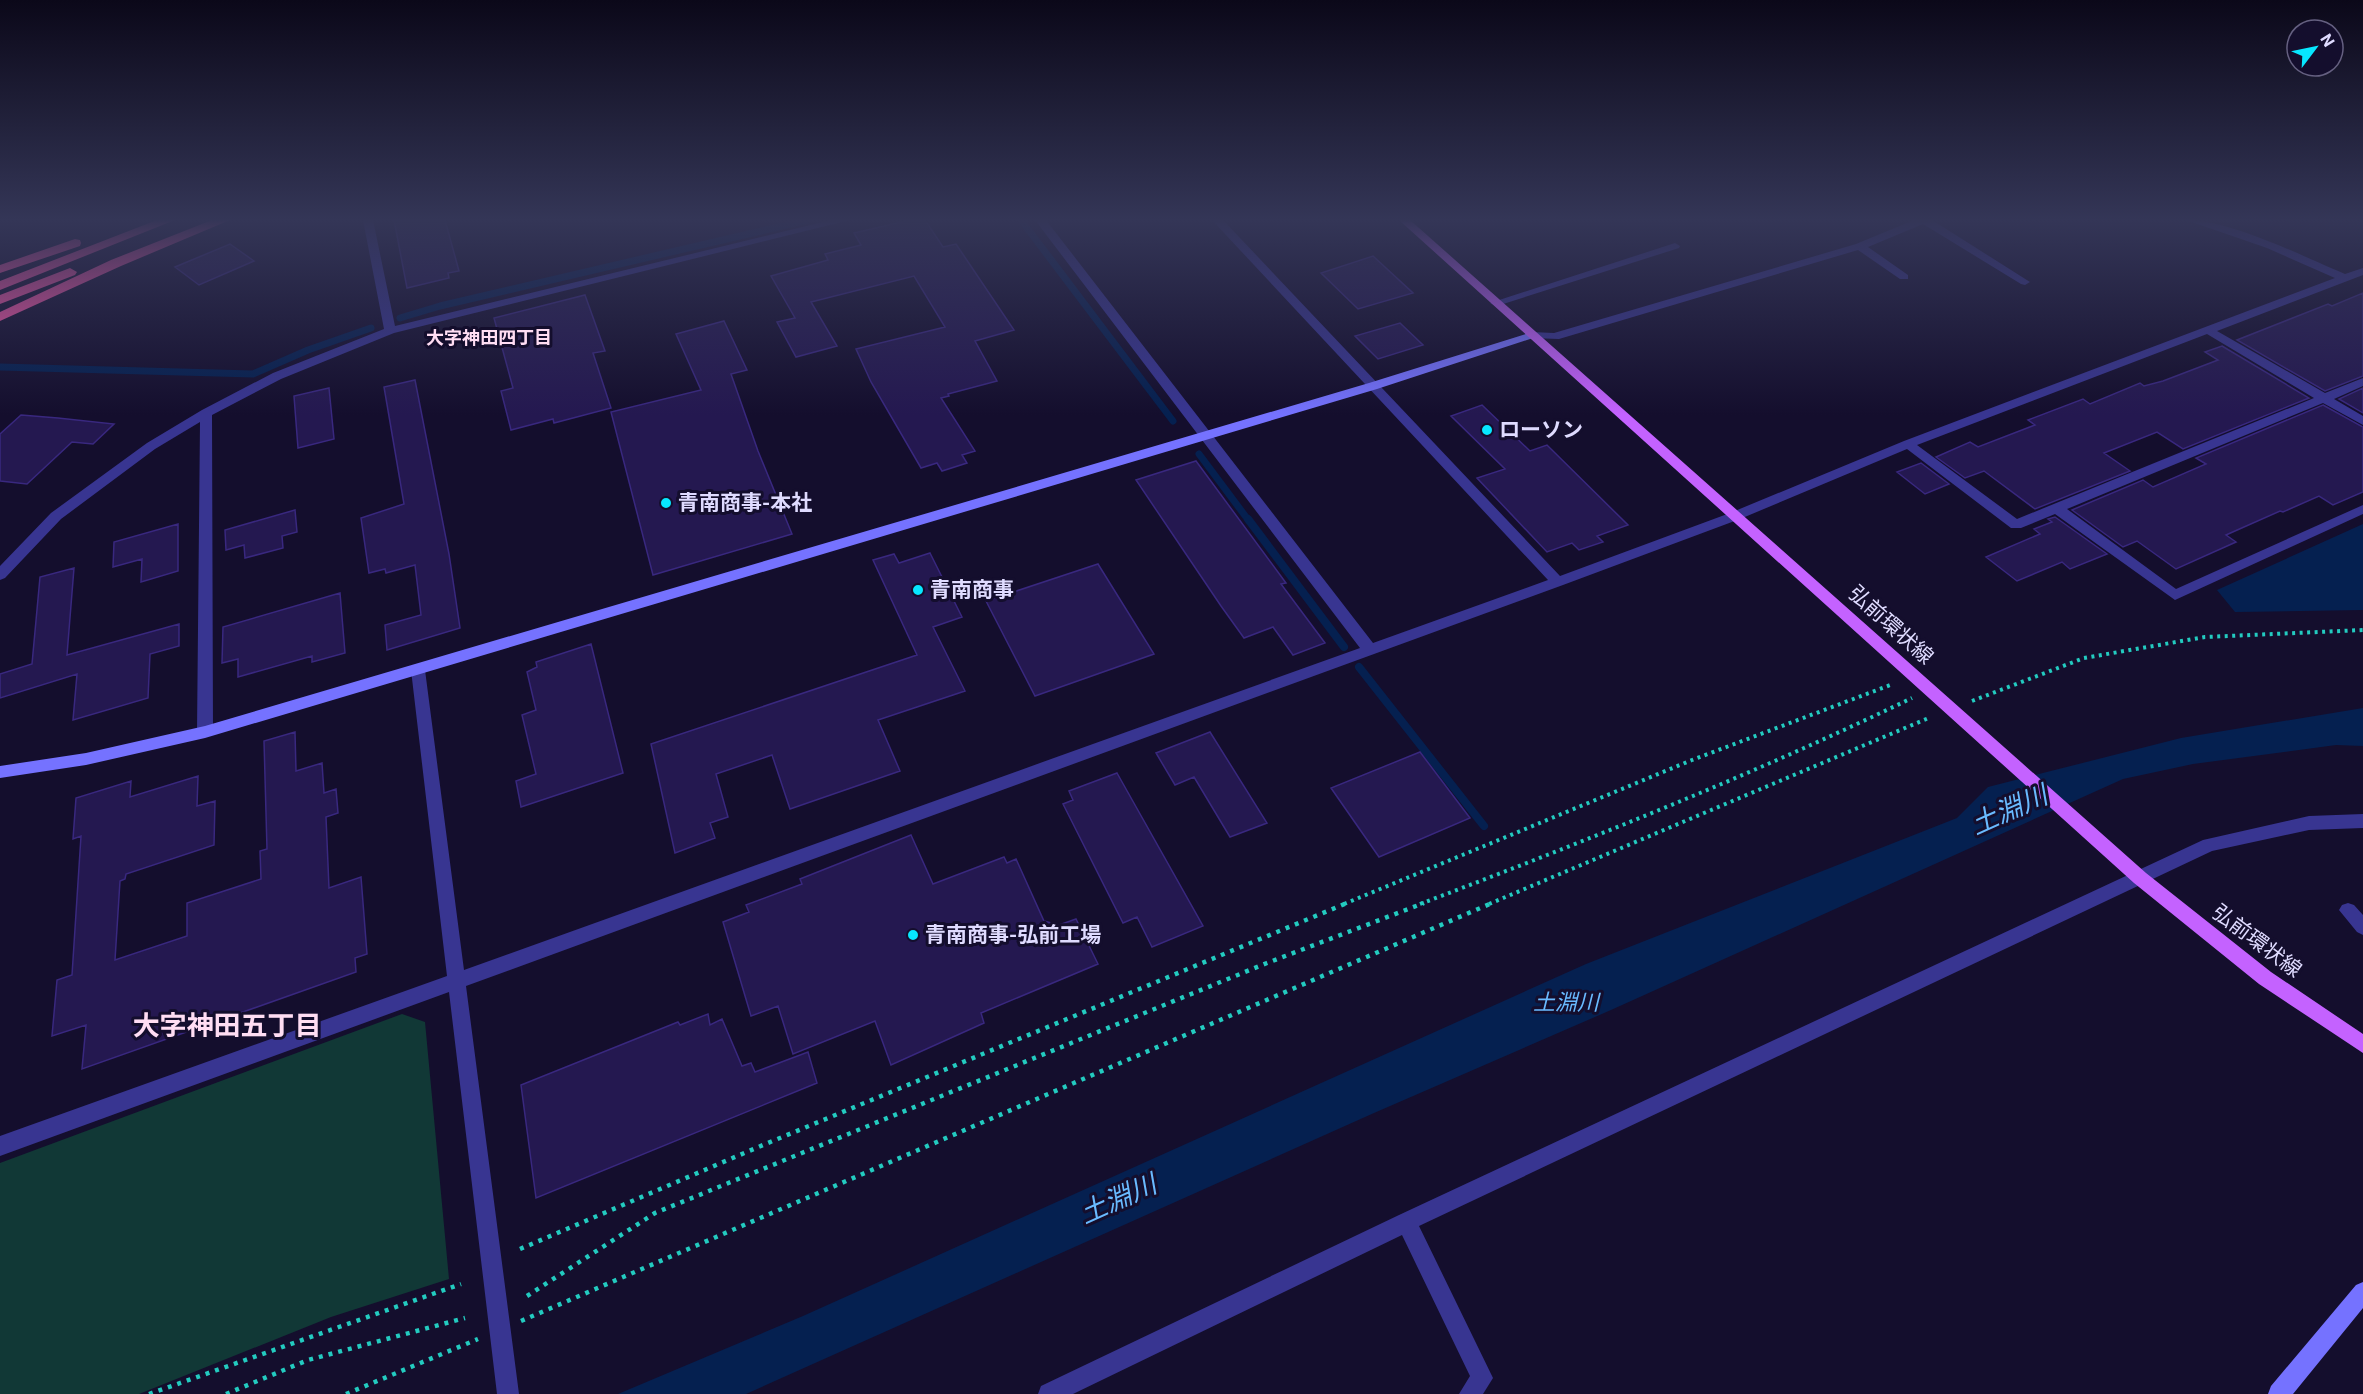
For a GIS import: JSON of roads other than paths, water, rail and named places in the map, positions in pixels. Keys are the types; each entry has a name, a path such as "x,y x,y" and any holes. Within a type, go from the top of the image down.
{"highway":[{"path":"0,300 40,285"},
{"path":"0,316 66,285"}],"main road":[{"name":"弘前環状線","path":"1476,285 2140,878 2265,978 2363,1044"}],"street":[{"path":"381,285 390,331"},
{"path":"0,575 56,516 151,446 206,413 277,376 390,331 572,285"},
{"path":"1090,285 1371,651"},
{"path":"1278,285 1558,582"},
{"path":"1496,303 1552,285"},
{"path":"0,772 86,759 205,732 1373,386 1532,335 1555,337 1729,285"},
{"path":"0,1146 1558,582 1735,516 1908,444 2326,285"},
{"path":"2208,330 2363,421"},
{"path":"1908,444 2016,525 2363,382"},
{"path":"205,732 206,413"},
{"path":"2056,508 2175,595 2363,509"},
{"path":"418,669 508,1394"},
{"path":"1049,1394 1406,1222 2209,845 2309,823 2363,821"},
{"path":"2348,910 2363,927"},
{"path":"1406,1222 1482,1378 1470,1394"},
{"path":"2279,1394 2363,1292"}],"water":[{"path":"2363,524 2363,610 2235,612 2217,590"},
{"name":"土淵川","path":"2363,708 2363,746 2336,745 2193,764 2123,779 1611,1010 1374,1113 746,1394 618,1394 803,1316 1586,964 1957,818 1988,787 2181,738"}],"waterway":[{"path":"400,318 530,285"},
{"path":"1070,285 1173,421"},
{"path":"0,367 253,374 308,350 371,328"},
{"path":"1199,454 1249,521"},
{"path":"1248,519 1344,647"},
{"path":"1359,667 1484,826"}],"place":[{"name":"ローソン","path":"1487,430"},
{"name":"青南商事-本社","path":"666,503"},
{"name":"青南商事","path":"918,590"},
{"name":"青南商事-弘前工場","path":"913,935"}],"district":[{"name":"大字神田四丁目","path":"489,337"},
{"name":"大字神田五丁目","path":"227,1026"}]}
